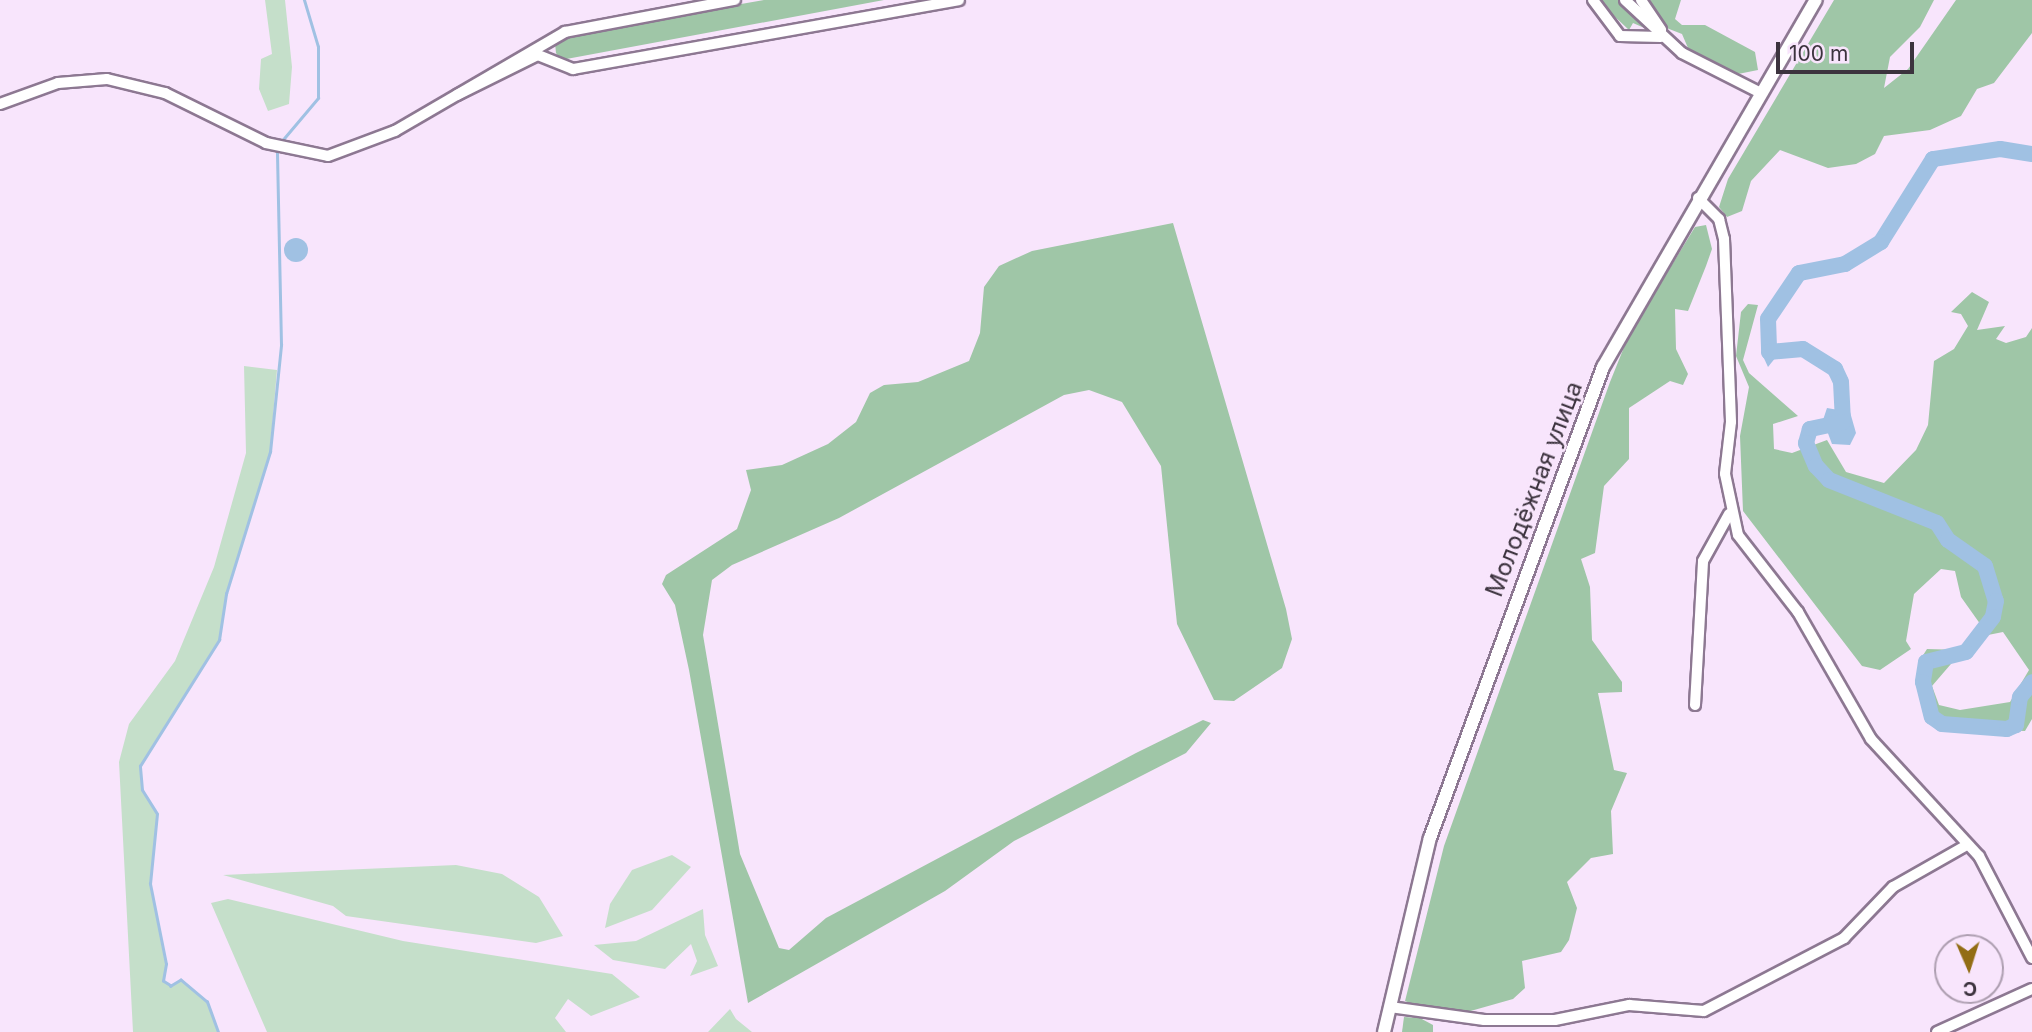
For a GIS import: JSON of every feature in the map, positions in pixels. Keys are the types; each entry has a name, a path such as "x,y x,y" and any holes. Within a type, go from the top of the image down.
{"main road":[{"name":"Молодёжная улица","path":"1384,1032 1430,838 1603,367 1698,198 1816,0"}],"street":[{"path":"0,104 58,83 107,79 165,93 266,143 314,156 395,131 450,96 565,32 735,0"},
{"path":"450,96 472,92 538,55 573,69 959,0"},
{"path":"1593,0 1620,36 1667,40"},
{"path":"1625,0 1667,40 1761,93"},
{"path":"1641,0 1667,40"},
{"path":"1698,198 1719,219 1724,239 1729,514 1738,535 1798,612 1871,739 1967,845 2032,958"},
{"path":"1695,705 1703,561 1729,514"},
{"path":"1390,1007 1484,1020 1555,1020 1629,1005 1704,1011 1844,938 1893,887 1967,845"},
{"path":"1937,1032 2032,989"}],"green space":[{"path":"265,0 285,0 292,67 289,104 268,111 259,89 261,59 272,54"},
{"path":"764,0 884,0 561,60 556,53 555,43 587,31"},
{"path":"1597,0 1636,0 1650,19 1649,30 1633,23 1629,30"},
{"path":"1650,0 1681,0 1675,19 1682,25 1705,25 1755,52 1758,70 1733,75 1713,66 1688,48 1682,34 1664,27"},
{"path":"1834,0 1934,0 1920,27 1890,57 1884,88 1908,69 1956,0 2032,0 2032,33 1994,83 1977,89 1961,116 1930,130 1884,136 1875,154 1856,164 1828,168 1780,150 1751,181 1742,211 1727,217 1719,207 1728,179"},
{"path":"1173,223 1286,609 1292,639 1282,668 1234,701 1214,700 1177,624 1161,466 1122,402 1089,390 1064,395 839,518 732,565 712,580 703,635 740,854 779,948 789,950 826,918 1136,753 1203,720 1211,723 1186,753 1014,841 945,891 748,1003 689,670 675,605 662,584 666,575 737,529 751,490 746,470 782,465 828,444 856,422 870,393 884,385 918,382 969,361 980,333 984,287 999,266 1032,251"},
{"path":"1706,225 1712,249 1706,266 1688,311 1675,309 1676,349 1688,374 1683,385 1670,381 1629,408 1629,459 1604,486 1595,553 1581,559 1590,587 1592,640 1622,682 1622,692 1598,693 1614,770 1627,773 1611,811 1613,854 1591,858 1567,882 1577,908 1569,940 1561,952 1522,961 1525,988 1513,999 1460,1014 1417,1006 1405,1001 1444,846 1610,382 1629,335 1695,227"},
{"path":"1972,292 1989,302 1977,330 2005,326 1996,339 2006,343 2026,337 2032,328 2032,719 2025,731 1961,729 1928,714 1920,660 1927,649 1963,650 1932,686 1939,705 1960,710 2010,702 2029,670 2003,632 1988,635 1961,597 1955,571 1941,569 1914,594 1906,641 1911,649 1880,670 1862,666 1743,511 1740,436 1749,387 1736,356 1741,312 1748,304 1758,305 1743,360 1749,373 1798,416 1773,424 1774,449 1792,453 1827,440 1846,472 1884,483 1916,450 1928,425 1934,361 1954,349 1968,326 1961,314 1951,312"},
{"path":"244,366 277,370 270,452 226,594 219,640 140,766 142,790 157,814 150,884 166,964 163,981 171,986 181,980 207,1002 218,1032 133,1032 119,762 129,724 175,661 214,567 246,453"},
{"path":"672,855 691,867 652,910 605,928 610,904 632,870"},
{"path":"456,865 502,874 539,897 563,936 536,943 346,916 333,906 223,875"},
{"path":"228,899 403,941 612,974 640,997 591,1016 568,999 555,1018 566,1032 267,1032 211,903"},
{"path":"703,909 705,935 718,966 690,976 697,961 691,944 665,969 613,960 594,945 636,941"},
{"path":"730,1009 736,1019 752,1032 708,1032"},
{"path":"1404,1017 1420,1018 1433,1025 1433,1032 1402,1032"}],"water":[{"path":"296,238 305,241 308,250 305,259 296,262 287,259 284,250 287,241"},
{"path":"1768,326 1780,352 1768,367 1762,354"},
{"path":"1827,408 1850,412 1856,433 1850,445 1832,444 1823,420"}],"waterway":[{"path":"280,143 318,98 318,47 304,0"},
{"path":"218,1032 207,1002 181,980 171,986 163,981 166,964 150,884 157,814 142,790 140,766 219,640 226,594 270,452 281,345 277,149"},
{"path":"2032,154 2000,149 1933,159 1881,242 1845,264 1799,273 1768,319 1769,352 1803,349 1835,369 1841,382 1843,422 1810,429 1806,443 1816,466 1829,480 1937,523 1948,540 1985,566 1996,601 1993,617 1966,652 1926,662 1923,682 1932,717 1942,724 2007,729 2016,725 2020,697 2032,682"}]}
